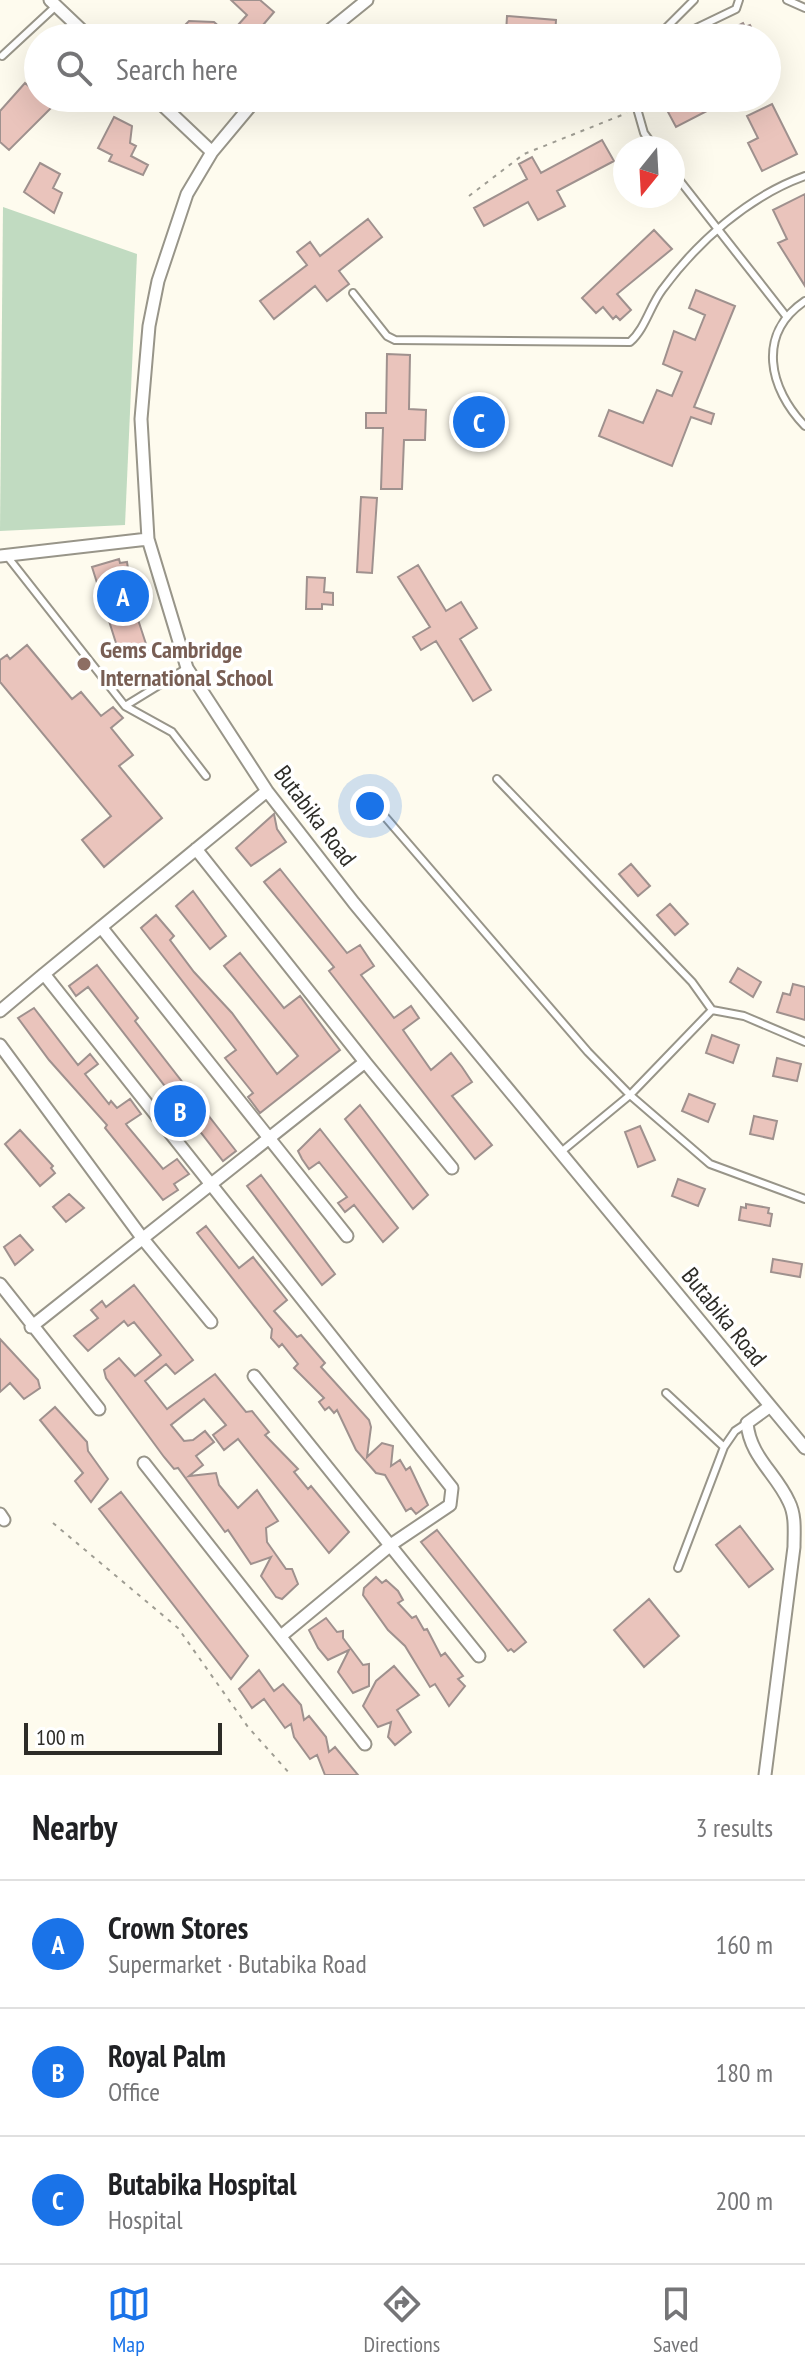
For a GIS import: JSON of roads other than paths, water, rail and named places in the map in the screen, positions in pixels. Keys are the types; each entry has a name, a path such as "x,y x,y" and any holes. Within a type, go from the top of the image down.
{"street":[{"path":"337,24 367,0"},
{"path":"53,3 75,24"},
{"path":"170,112 212,152"},
{"name":"Butabika Road","path":"245,112 212,152 187,194 171,236 149,326 141,419 148,539 187,668 267,791 354,903 805,1448"},
{"path":"3,556 148,539"},
{"path":"0,1011 267,791"},
{"path":"196,849 452,1168"},
{"path":"101,927 347,1236"},
{"path":"44,974 452,1488 450,1505 392,1544 281,1636"},
{"path":"0,1045 143,1239 211,1322"},
{"path":"31,1327 365,1062"},
{"path":"0,1284 99,1409"},
{"path":"254,1376 479,1656"},
{"path":"765,1775 794,1522 789,1500 750,1445 747,1423 769,1407"},
{"path":"144,1463 365,1744"}],"lane":[{"path":"671,24 694,0"},
{"path":"705,24 736,9 739,0"},
{"path":"787,0 805,8"},
{"path":"33,24 53,3"},
{"path":"2,56 24,33"},
{"path":"636,112 646,136"},
{"path":"353,293 387,336 395,340 630,342 638,335 654,302 677,270 718,229 789,182 805,176"},
{"path":"685,187 786,316"},
{"path":"805,301 786,316 773,350 771,370 780,393 805,426"},
{"path":"3,556 125,706 172,732 206,776"},
{"path":"125,706 187,668"},
{"path":"497,779 692,982 712,1010 744,1016 805,1042"},
{"path":"380,811 588,1052 630,1095 710,1164 805,1199"},
{"path":"561,1153 630,1095 712,1010"},
{"path":"666,1393 724,1447"},
{"path":"678,1568 724,1447 735,1431 747,1423"}],"place":[{"name":"Butabika Hospital","path":"479,422"},
{"name":"Crown Stores","path":"123,596"},
{"name":"Gems Cambridge International School","path":"84,664"},
{"name":"Royal Palm","path":"180,1111"}]}
